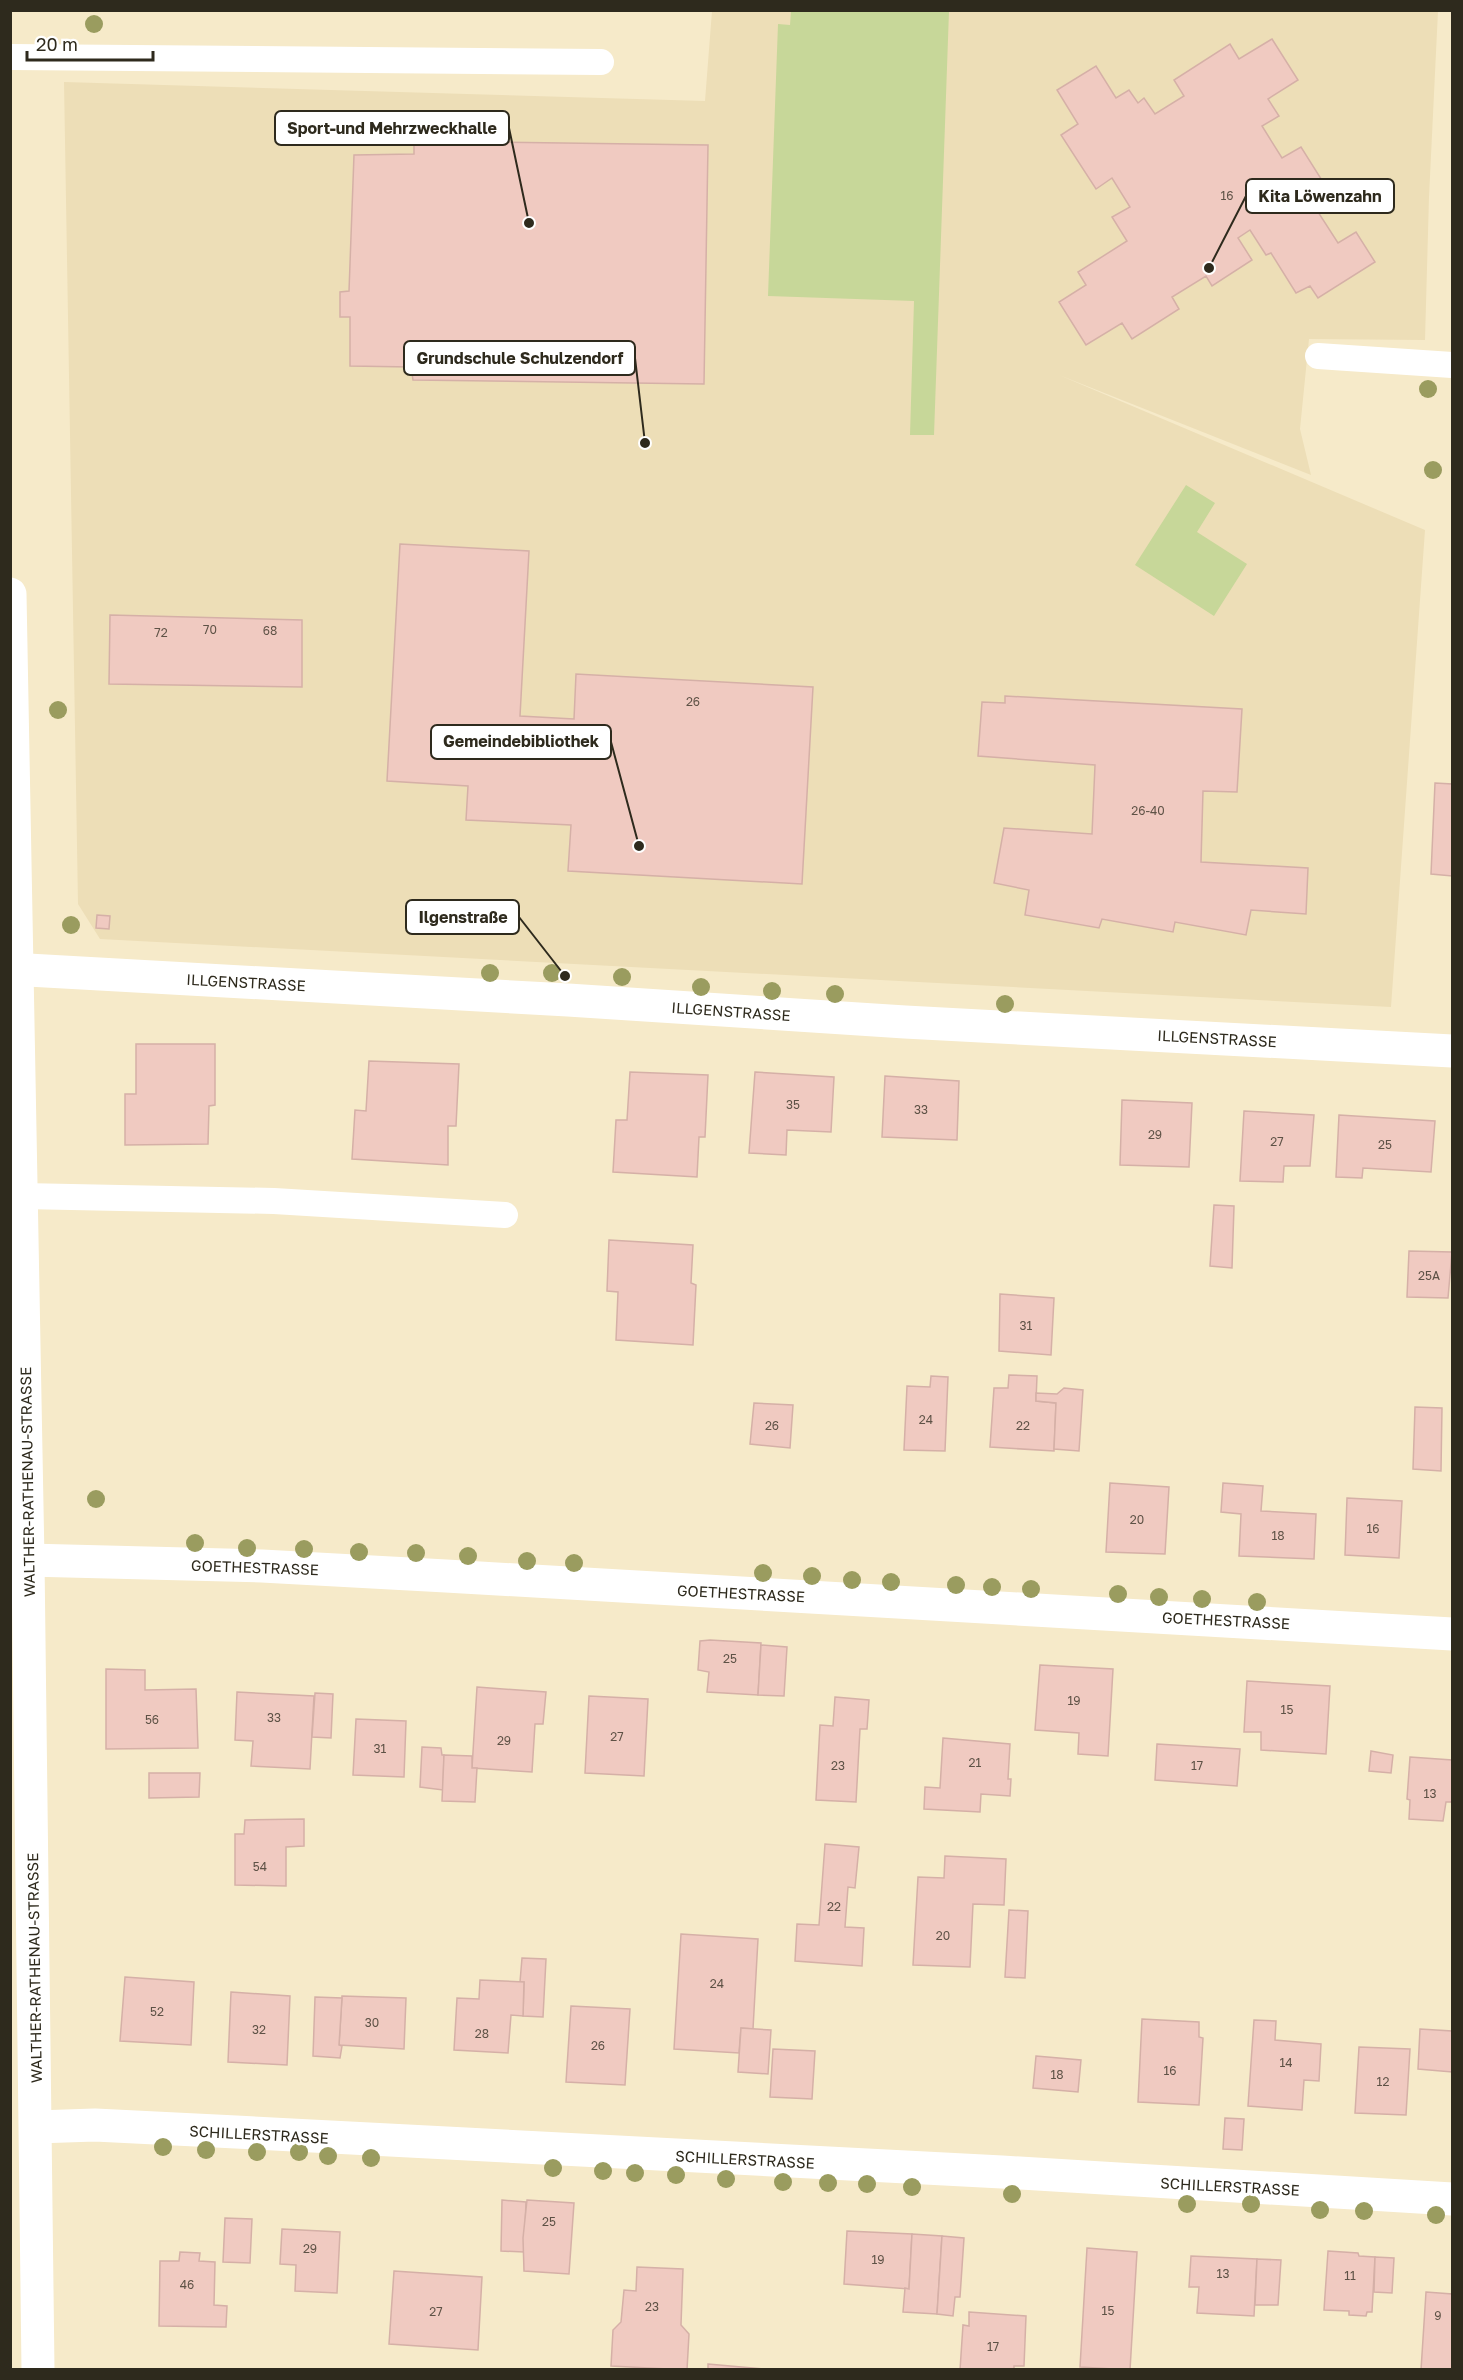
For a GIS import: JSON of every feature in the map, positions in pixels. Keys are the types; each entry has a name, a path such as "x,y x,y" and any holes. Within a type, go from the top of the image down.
{"street":[{"name":"WALTHER-RATHENAU-STRASSE","path":"10,594 14,969 22,1196 28,1560 38,2370"},
{"name":"ILLGENSTRASSE","path":"14,969 568,1000 905,1022 1452,1051"},
{"name":"GOETHESTRASSE","path":"28,1560 251,1566 446,1576 1452,1634"},
{"name":"SCHILLERSTRASSE","path":"36,2127 96,2125 1002,2172 1452,2199"}],"lane":[{"path":"10,57 601,62"},
{"path":"1318,356 1452,365"},
{"path":"22,1196 274,1202 505,1215"}],"shaded area":[{"path":"712,11 1438,11 1425,340 1309,339 1300,429 1311,475 1059,375 1425,530 1391,1007 100,939 78,904 64,82 705,101"}],"green space":[{"path":"791,11 949,11 934,435 910,435 914,301 768,296 778,24 790,25"},
{"path":"1186,485 1215,503 1197,532 1247,564 1214,616 1135,565"}],"building":[{"path":"1272,39 1298,80 1268,99 1279,116 1262,126 1282,158 1301,147 1335,201 1318,212 1338,243 1356,232 1375,262 1318,298 1310,286 1296,293 1271,253 1266,255 1250,230 1238,238 1252,260 1212,286 1206,276 1172,297 1179,309 1132,339 1122,323 1086,345 1059,302 1086,285 1078,272 1127,241 1112,217 1130,207 1112,178 1096,189 1061,135 1078,124 1057,90 1096,66 1116,98 1129,90 1138,103 1144,98 1155,114 1184,96 1174,80 1230,44 1239,59"},
{"path":"414,141 708,145 704,384 413,380 411,367 350,366 350,317 340,317 340,292 349,291 354,155 414,154"},
{"path":"400,544 529,551 520,716 574,719 576,674 813,687 802,884 568,871 571,825 466,820 468,786 387,781"},
{"path":"110,615 302,620 302,687 109,684"},
{"path":"1005,696 1242,709 1237,792 1203,791 1201,862 1308,868 1306,914 1251,910 1246,935 1175,922 1173,932 1102,919 1099,928 1025,915 1029,890 994,883 1004,828 1092,834 1095,765 978,756 982,702 1005,703"},
{"path":"1435,783 1452,784 1452,876 1431,874"},
{"path":"97,915 110,916 109,929 96,928"},
{"path":"136,1044 215,1044 215,1105 209,1106 208,1144 125,1145 125,1094 136,1094"},
{"path":"369,1061 459,1064 456,1126 448,1126 448,1165 352,1159 355,1110 366,1111"},
{"path":"630,1072 708,1075 705,1137 699,1137 697,1177 613,1172 616,1120 627,1120"},
{"path":"755,1072 834,1077 831,1132 787,1130 786,1155 749,1153"},
{"path":"885,1076 959,1081 957,1140 882,1137"},
{"path":"1122,1100 1192,1103 1189,1167 1120,1165"},
{"path":"1244,1111 1314,1115 1310,1166 1284,1166 1283,1182 1240,1181"},
{"path":"1339,1115 1435,1121 1431,1172 1363,1168 1362,1178 1336,1177"},
{"path":"1214,1205 1234,1206 1232,1268 1210,1266"},
{"path":"609,1240 693,1245 691,1283 696,1285 693,1345 616,1340 618,1292 607,1291"},
{"path":"1409,1251 1452,1252 1448,1298 1407,1297"},
{"path":"1000,1294 1054,1298 1051,1355 999,1351"},
{"path":"1009,1375 1037,1376 1036,1401 1056,1403 1054,1451 990,1447 994,1388 1008,1388"},
{"path":"931,1376 948,1377 945,1451 904,1450 907,1386 930,1387"},
{"path":"1064,1388 1083,1390 1079,1451 1054,1449 1056,1403 1036,1401 1036,1393 1057,1394"},
{"path":"754,1403 793,1405 790,1448 750,1444"},
{"path":"1415,1407 1442,1408 1441,1471 1413,1469"},
{"path":"1110,1483 1169,1487 1165,1554 1106,1552"},
{"path":"1223,1483 1263,1486 1261,1511 1316,1514 1314,1559 1239,1556 1241,1514 1221,1512"},
{"path":"1347,1498 1402,1501 1399,1558 1345,1555"},
{"path":"700,1641 761,1643 758,1695 707,1692 709,1672 698,1670"},
{"path":"761,1645 787,1647 784,1696 758,1695"},
{"path":"1040,1665 1113,1669 1108,1756 1078,1754 1079,1733 1035,1730"},
{"path":"106,1669 145,1670 145,1690 196,1689 198,1748 106,1749"},
{"path":"1247,1681 1330,1686 1326,1754 1261,1750 1261,1732 1244,1732"},
{"path":"477,1687 546,1692 543,1724 535,1724 532,1772 472,1768"},
{"path":"237,1692 314,1696 310,1769 251,1766 253,1741 235,1740"},
{"path":"315,1693 333,1694 331,1738 312,1737"},
{"path":"589,1696 648,1699 644,1776 585,1773"},
{"path":"835,1697 869,1700 867,1729 860,1729 856,1802 816,1800 820,1725 833,1726"},
{"path":"356,1719 406,1721 404,1777 353,1775"},
{"path":"943,1738 1010,1744 1008,1779 1011,1779 1010,1796 981,1794 980,1812 924,1809 925,1787 940,1788"},
{"path":"1157,1744 1240,1749 1237,1786 1155,1780"},
{"path":"422,1747 441,1748 442,1755 444,1755 443,1790 420,1787"},
{"path":"1371,1751 1393,1755 1391,1773 1369,1771"},
{"path":"444,1755 472,1756 472,1768 477,1768 475,1802 442,1801"},
{"path":"1410,1757 1452,1760 1452,1802 1446,1802 1443,1821 1409,1819 1410,1800 1407,1799"},
{"path":"149,1773 200,1773 199,1797 149,1798"},
{"path":"304,1819 304,1846 286,1847 286,1886 235,1885 235,1834 244,1834 245,1820"},
{"path":"825,1844 859,1847 855,1888 848,1887 845,1927 864,1928 862,1966 795,1961 797,1924 819,1925"},
{"path":"945,1856 1006,1859 1004,1905 973,1904 970,1967 913,1965 918,1877 944,1878"},
{"path":"1009,1910 1028,1911 1025,1978 1005,1977"},
{"path":"681,1934 758,1939 753,2029 741,2028 739,2053 674,2049"},
{"path":"522,1958 546,1959 543,2017 523,2016 524,1982 520,1982"},
{"path":"125,1977 194,1982 191,2045 120,2041"},
{"path":"480,1980 524,1982 523,2016 511,2015 508,2053 454,2050 457,1998 479,1999"},
{"path":"231,1992 290,1996 287,2065 228,2062"},
{"path":"342,1996 406,1998 404,2049 339,2045"},
{"path":"315,1997 342,1998 340,2058 313,2056"},
{"path":"571,2006 630,2009 625,2085 566,2082"},
{"path":"1142,2019 1199,2022 1199,2037 1203,2038 1199,2105 1138,2102"},
{"path":"1254,2020 1276,2021 1275,2040 1321,2044 1319,2081 1304,2080 1302,2110 1248,2106"},
{"path":"741,2028 771,2030 768,2074 738,2072"},
{"path":"1420,2029 1452,2031 1452,2072 1418,2069"},
{"path":"1359,2047 1410,2049 1406,2115 1355,2113"},
{"path":"773,2049 815,2051 812,2099 770,2097"},
{"path":"1036,2056 1081,2060 1078,2092 1033,2088"},
{"path":"1225,2118 1244,2119 1242,2150 1223,2149"},
{"path":"502,2200 526,2202 524,2252 501,2251"},
{"path":"527,2200 574,2203 569,2274 524,2271 523,2238"},
{"path":"225,2218 252,2219 250,2263 223,2262"},
{"path":"282,2229 340,2232 337,2293 295,2291 296,2265 280,2264"},
{"path":"847,2231 912,2234 909,2289 844,2284"},
{"path":"912,2234 942,2236 937,2314 903,2312 905,2288 909,2289"},
{"path":"942,2236 964,2238 960,2297 955,2297 953,2316 937,2314"},
{"path":"1087,2248 1137,2252 1130,2370 1080,2367"},
{"path":"1328,2251 1358,2253 1359,2256 1375,2257 1372,2312 1367,2312 1366,2316 1349,2315 1349,2311 1324,2310"},
{"path":"180,2252 200,2253 199,2261 215,2262 214,2305 227,2306 226,2327 159,2326 160,2261 179,2261"},
{"path":"1191,2256 1257,2259 1254,2316 1197,2313 1199,2287 1189,2287"},
{"path":"1375,2257 1394,2258 1392,2293 1374,2292"},
{"path":"1257,2259 1281,2260 1278,2305 1255,2305"},
{"path":"637,2267 683,2269 681,2325 689,2334 687,2370 611,2366 613,2330 621,2322 624,2290 636,2291"},
{"path":"394,2271 482,2277 478,2350 389,2344"},
{"path":"1426,2292 1452,2294 1452,2370 1421,2370"},
{"path":"969,2312 1026,2316 1024,2366 1014,2366 1014,2370 960,2370 963,2325 969,2326"},
{"path":"708,2364 776,2370 708,2370"}],"place":[{"name":"Sport-und Mehrzweckhalle","path":"529,223"},
{"name":"Kita Löwenzahn","path":"1209,268"},
{"name":"Grundschule Schulzendorf","path":"645,443"},
{"name":"Gemeindebibliothek","path":"639,846"},
{"name":"Ilgenstraße","path":"565,976"}]}
